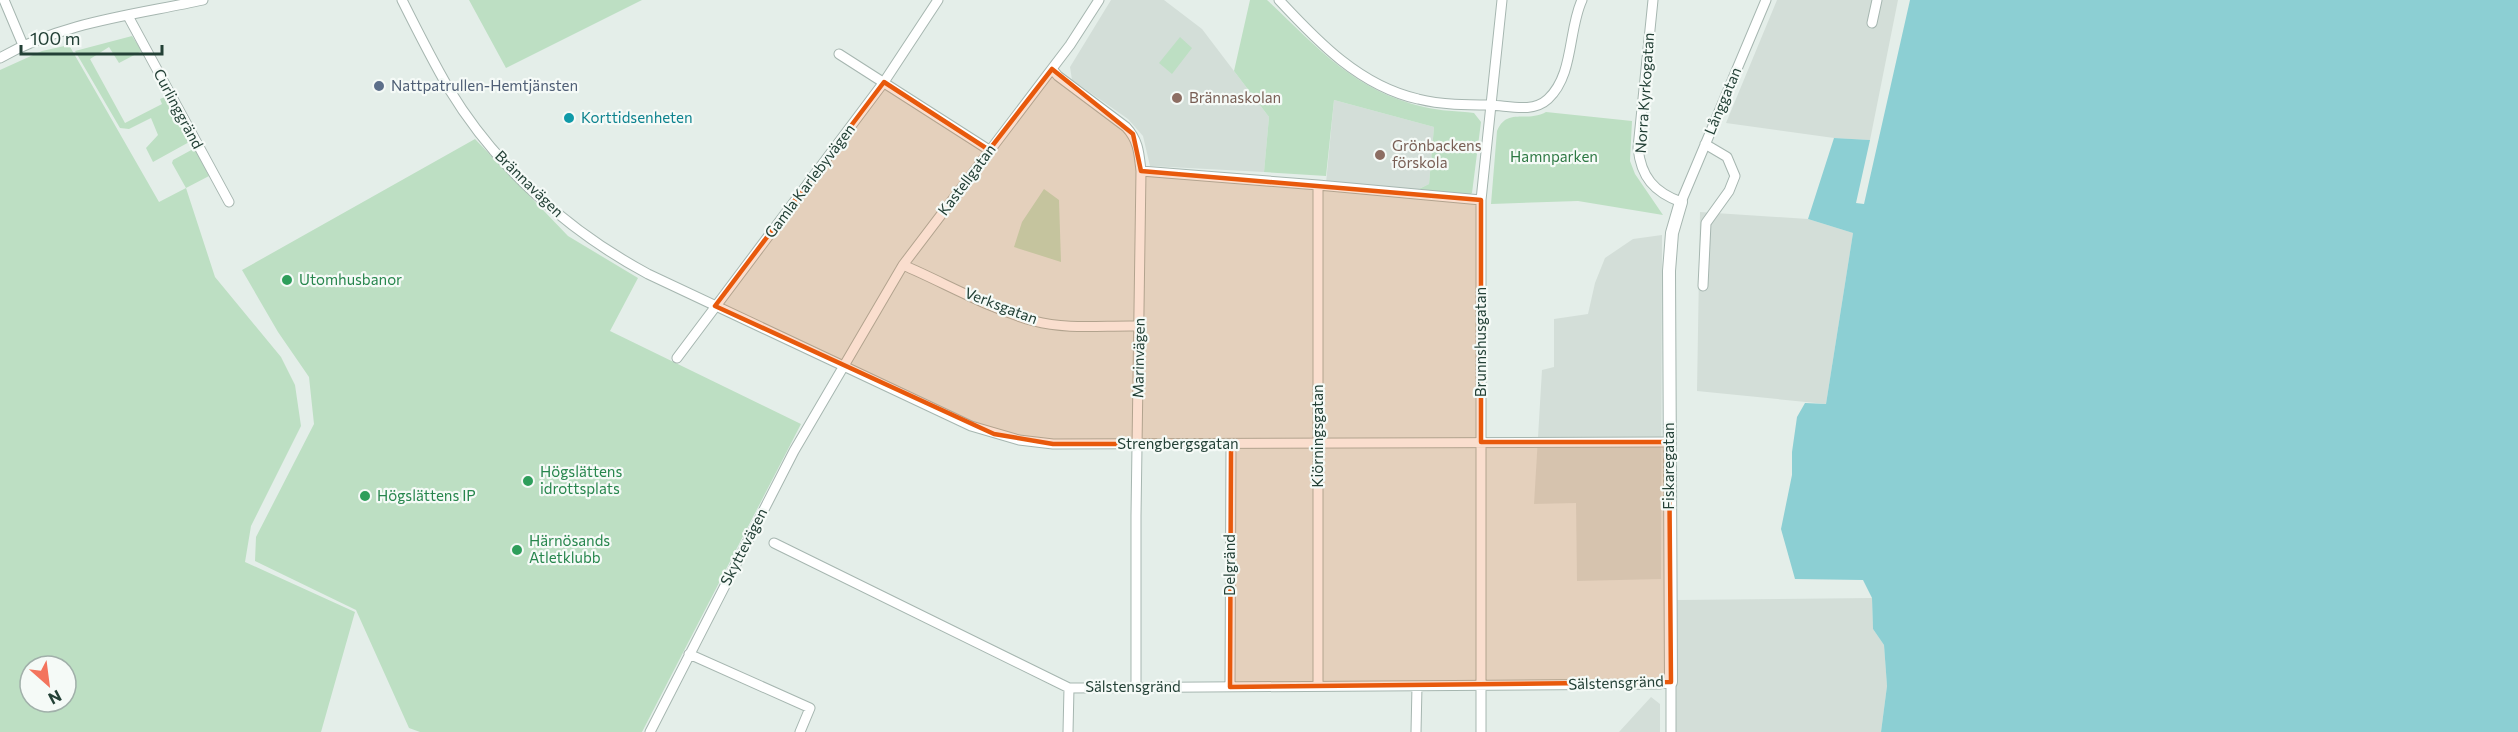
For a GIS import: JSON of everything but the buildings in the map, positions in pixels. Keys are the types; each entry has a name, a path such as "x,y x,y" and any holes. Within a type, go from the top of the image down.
{"street":[{"path":"4,0 23,45"},
{"path":"0,58 23,45 63,30 203,0"},
{"name":"Brännavägen","path":"402,0 450,90 477,130 518,178 575,228 615,255 648,274 715,306"},
{"name":"Gamla Karlebyvägen","path":"677,358 884,82 938,0"},
{"name":"Kastellgatan","path":"842,365 903,264 1076,37 1099,0"},
{"path":"1279,0 1340,61 1392,91 1418,99 1443,103 1517,108 1538,105 1548,100 1556,89 1563,72 1582,0"},
{"name":"Brunnshusgatan","path":"1481,732 1481,200 1502,0"},
{"name":"Norra Kyrkogatan","path":"1653,0 1638,148 1640,166 1649,182 1664,196 1681,202"},
{"name":"Långgatan","path":"1681,202 1766,0"},
{"path":"1872,23 1878,0"},
{"name":"Curlinggränd","path":"128,16 229,202"},
{"path":"839,54 989,150"},
{"name":"Marinvägen","path":"1052,69 1133,134 1139,150 1141,171 1136,687"},
{"path":"1703,286 1706,223 1729,191 1735,176 1727,157 1705,144"},
{"path":"1141,171 1481,200"},
{"name":"Kiörningsgatan","path":"1318,187 1318,685"},
{"name":"Fiskaregatan","path":"1671,732 1670,248 1681,202"},
{"name":"Verksgatan","path":"903,264 1035,321 1066,325 1139,326"},
{"name":"Strengbergsgatan","path":"715,306 962,422 994,434 1053,444 1669,442"},
{"name":"Skyttevägen","path":"650,732 794,451 842,365"},
{"name":"Delgränd","path":"1230,687 1231,444"},
{"name":"Sälstensgränd","path":"774,543 1070,688 1659,684 1671,682"},
{"path":"690,654 810,708 800,732"},
{"path":"1416,686 1416,732"},
{"path":"1068,732 1070,688"}],"highlighted area":[{"path":"1052,69 1133,134 1141,171 1481,200 1481,442 1669,442 1671,682 1230,687 1231,444 1053,444 994,434 715,306 884,82 989,150"}],"shaded area":[{"name":"Brännaskolan","path":"1111,0 1164,0 1202,29 1269,117 1264,172 1150,166 1143,136 1128,119 1072,80 1070,67"},
{"path":"1777,0 1898,0 1870,140 1834,138 1726,123"},
{"name":"Grönbackens förskola","path":"1334,100 1434,127 1429,184 1417,190 1326,183"},
{"path":"1700,212 1808,219 1853,233 1826,404 1697,391"},
{"path":"1662,235 1661,579 1577,581 1576,503 1534,504 1542,370 1554,367 1554,319 1588,314 1595,283 1605,258 1633,239"},
{"path":"1872,598 1873,629 1884,645 1887,686 1881,732 1676,732 1677,600"},
{"path":"1651,697 1660,704 1660,732 1619,732"}],"green space":[{"path":"469,0 642,0 506,68"},
{"path":"1250,0 1267,0 1338,65 1377,90 1399,100 1424,107 1474,113 1481,122 1472,193 1468,196 1417,190 1429,184 1434,127 1334,100 1326,176 1264,172 1269,117 1234,71"},
{"path":"132,36 142,51 119,63 109,47 90,59 125,123 162,104 160,99 167,96 191,141 153,162 146,148 158,135 151,118 129,129 120,128 75,51"},
{"path":"1180,37 1192,48 1172,74 1159,63"},
{"path":"69,45 159,202 186,188 215,277 281,357 295,385 301,426 251,526 245,562 355,612 321,732 0,732 0,70 42,51"},
{"name":"Hamnparken","path":"1546,112 1632,121 1630,161 1635,174 1663,215 1578,201 1491,204 1497,131 1501,124 1512,117 1539,115"},
{"name":"Högslättens idrottsplats","path":"475,139 568,236 638,278 610,331 801,424 642,732 420,732 409,728 356,610 255,561 256,537 314,424 309,377 278,332 242,270"},
{"path":"195,148 209,176 186,188 172,163 173,160"},
{"path":"1044,189 1059,200 1061,262 1014,247 1022,222"}],"water":[{"path":"1910,0 2518,0 2518,732 1881,732 1887,686 1884,645 1873,629 1872,598 1863,580 1795,579 1781,529 1792,475 1792,452 1797,417 1805,403 1826,404 1853,233 1808,219 1834,138 1870,140 1856,203 1864,204"}],"place":[{"name":"Nattpatrullen-Hemtjänsten","path":"379,86"},
{"name":"Brännaskolan","path":"1177,98"},
{"name":"Korttidsenheten","path":"569,118"},
{"name":"Grönbackens förskola","path":"1380,155"},
{"name":"Utomhusbanor","path":"287,280"},
{"name":"Högslättens idrottsplats","path":"528,481"},
{"name":"Högslättens IP","path":"365,496"},
{"name":"Härnösands Atletklubb","path":"517,550"}]}
